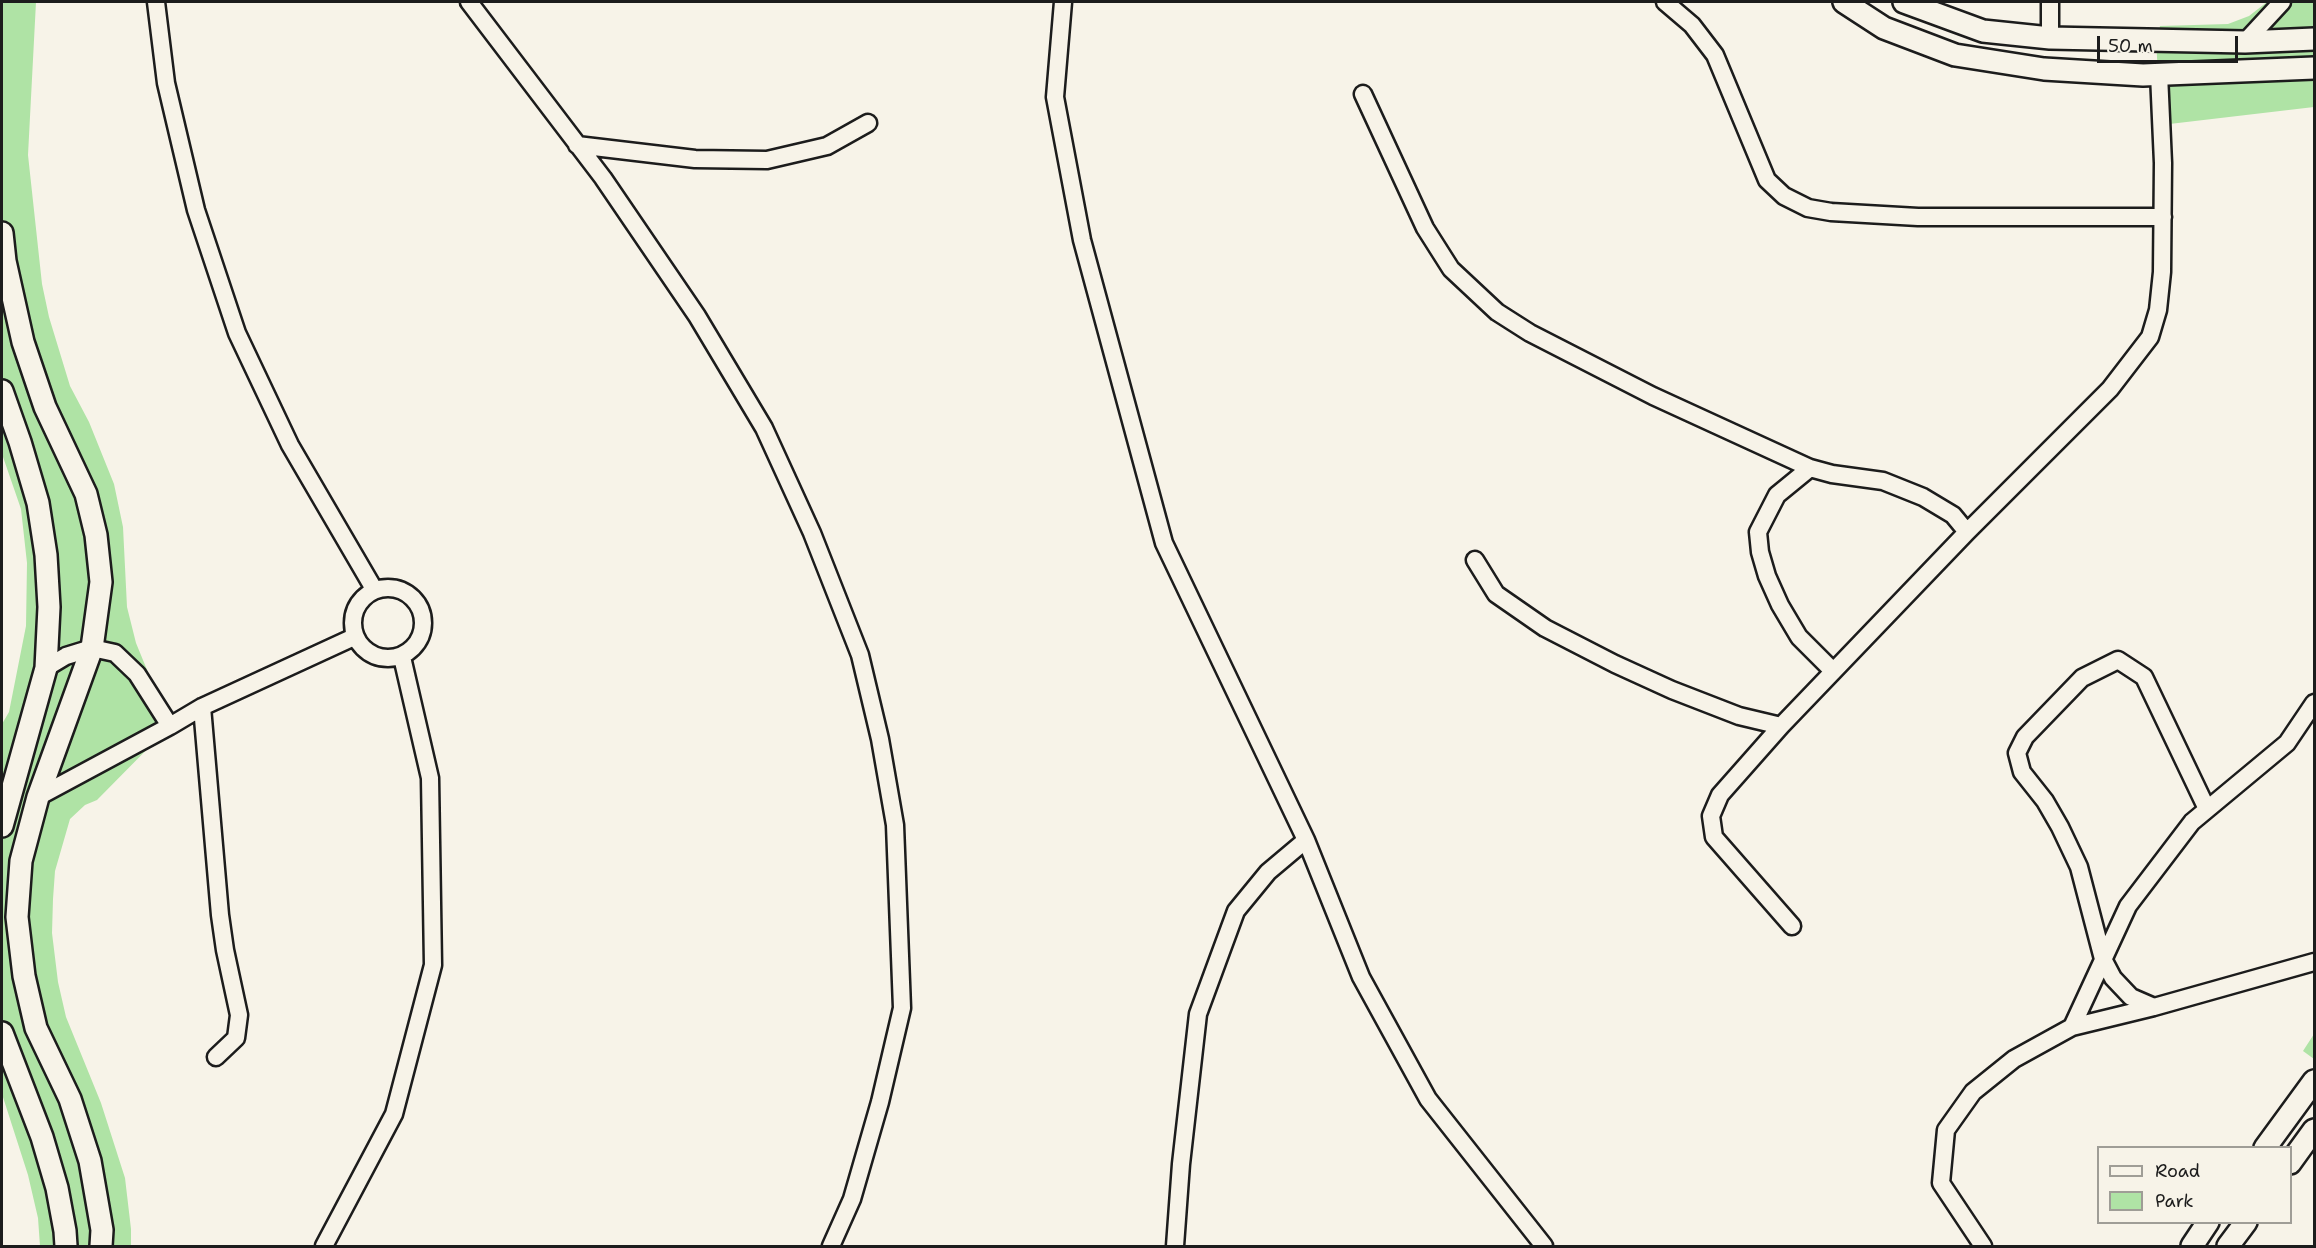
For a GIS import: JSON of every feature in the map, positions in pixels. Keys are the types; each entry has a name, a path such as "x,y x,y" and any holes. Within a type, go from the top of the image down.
{"street":[{"path":"156,2 166,83 194,199 237,333 290,445 374,589"},
{"path":"469,2 578,144 697,316 764,428 812,533 860,655 895,825 902,1008 880,1102 852,1199 831,1246"},
{"path":"1063,2 1055,97 1082,240 1164,543 1306,840 1361,977 1428,1099 1544,1246"},
{"path":"1665,2 1692,25 1715,55 1767,180 1785,196 1808,208 1831,212 1918,217 2163,217"},
{"path":"1844,2 1884,28 1954,56 2044,69 2159,74 2314,68"},
{"path":"1904,2 1983,31 2050,39 2245,42 2314,39"},
{"path":"2050,2 2050,39"},
{"path":"2245,42 2282,2"},
{"path":"1792,926 1714,837 1711,816 1720,795 1833,671 1967,532 2110,389 2150,337 2158,310 2162,272 2163,217 2159,74"},
{"path":"1363,94 1425,228 1451,269 1497,312 1530,333 1653,396 1810,468 1832,474 1883,480 1923,497 1953,515 1967,532"},
{"path":"578,144 695,159 767,160 827,146 868,123"},
{"path":"2,233 4,261 23,342 45,407 86,494 96,535 100,582 92,648 38,797 21,861 17,917 24,976 36,1028 70,1099 90,1161 102,1230 101,1246"},
{"path":"2,391 38,503 46,555 49,607 46,669 2,819"},
{"path":"1810,468 1776,495 1758,532 1760,552 1771,585 1799,637 1833,671"},
{"path":"1475,560 1496,594 1545,628 1672,690 1739,716 1781,726"},
{"path":"396,588 415,599 424,620 419,642 402,657 383,659 374,656 365,652 354,637 354,609 374,589 396,588"},
{"path":"2,819 202,706 354,637"},
{"path":"46,669 66,656 92,648 115,653 137,674 170,726"},
{"path":"324,1246 394,1114 433,965 430,778 402,657"},
{"path":"2154,1007 2131,997 2114,978 2103,958 2079,867 2050,810 2022,772 2017,753 2025,737 2082,678 2118,660 2144,677 2207,809"},
{"path":"2072,1027 2128,906 2192,822 2287,743 2314,703"},
{"path":"202,706 220,915 239,1015 237,1038 216,1057"},
{"path":"2,763 22,754"},
{"path":"1176,1246 1181,1164 1198,1014 1236,911 1268,872 1306,840"},
{"path":"1983,1246 1941,1183 1946,1130 1973,1092 2014,1059 2072,1027 2154,1007 2314,962"},
{"path":"2,1033 42,1137 57,1188 66,1246"},
{"path":"2266,1146 2314,1081"},
{"path":"2292,1159 2314,1130"},
{"path":"2192,1246 2207,1224"},
{"path":"2228,1246 2244,1224"}],"green space":[{"path":"2,2 36,2 28,155 42,284 49,317 70,386 89,422 114,484 123,527 127,607 136,643 170,726 97,800 85,805 70,819 55,871 52,933 58,982 66,1017 101,1103 125,1178 131,1246 40,1246 38,1218 28,1175 2,1094 2,724 9,712 26,626 27,563 21,509 2,454"},
{"path":"2267,2 2314,2 2314,107 2161,125 2156,40 2160,26 2228,24 2249,16"},
{"path":"2314,1034 2314,1059 2303,1051"}]}
